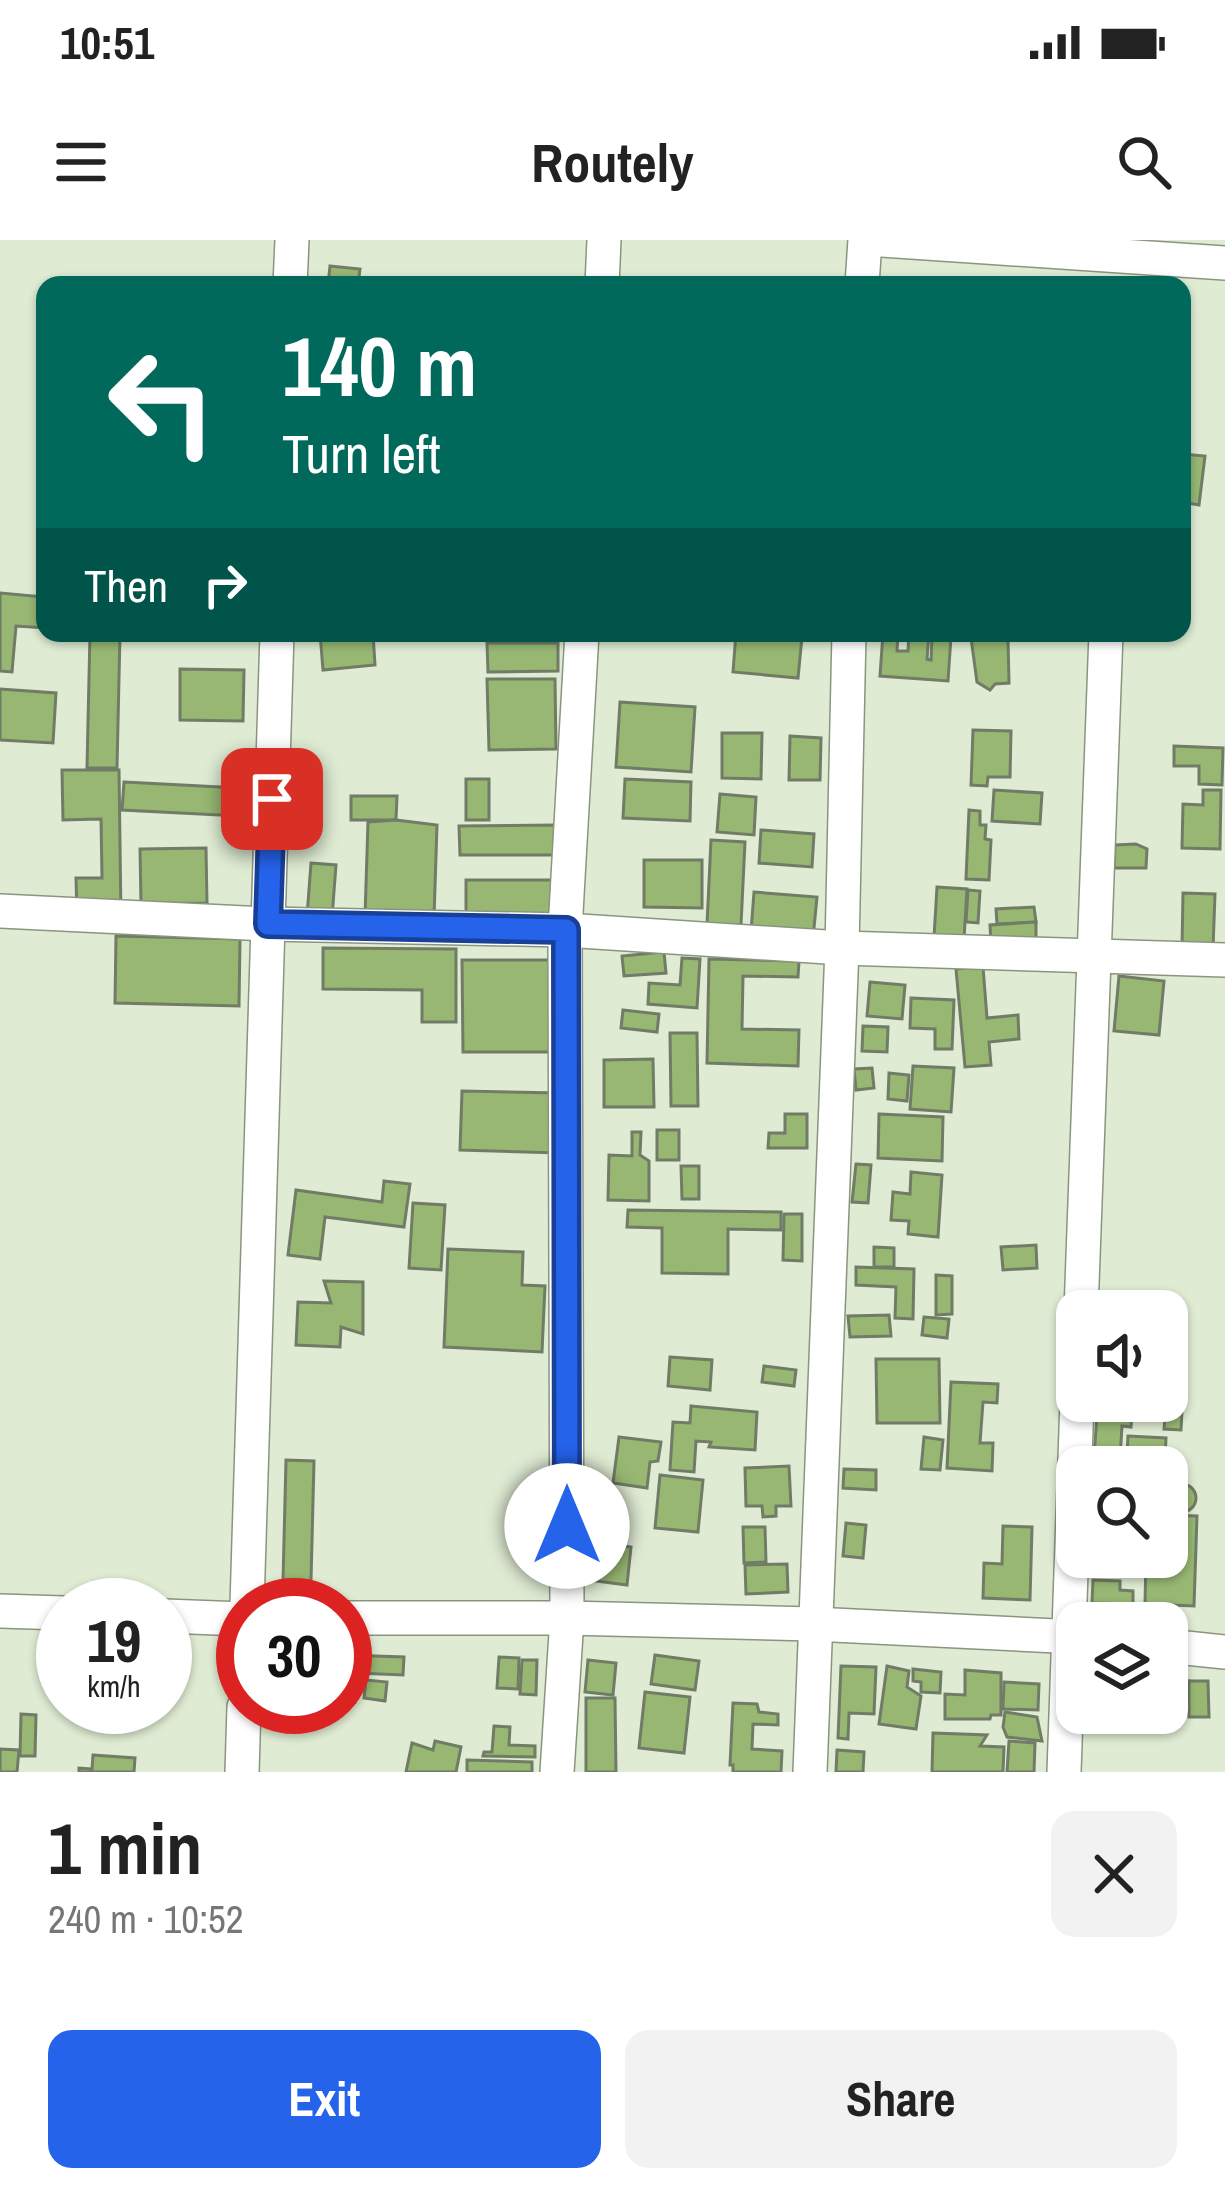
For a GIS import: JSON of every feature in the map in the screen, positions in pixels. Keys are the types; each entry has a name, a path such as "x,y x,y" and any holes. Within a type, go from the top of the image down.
{"street":[{"path":"290,276 292,240"},
{"path":"602,276 604,240"},
{"path":"863,276 865,240"},
{"path":"882,240 1121,260 1225,263"},
{"path":"248,1578 277,642"},
{"path":"556,1772 567,1618 566,930 582,642"},
{"path":"810,1772 842,948 849,642"},
{"path":"1082,1290 1106,642"},
{"path":"0,911 268,924 566,930 842,948 1225,960"},
{"path":"1074,1602 1077,1422"},
{"path":"0,1611 36,1612"},
{"path":"372,1618 813,1624 1056,1636"},
{"path":"1188,1648 1225,1652"},
{"path":"242,1772 243,1734"},
{"path":"1064,1772 1067,1734"}],"building":[{"path":"330,266 360,269 359,276 329,276"},
{"path":"1191,455 1205,456 1199,505 1191,504"},
{"path":"0,593 36,596 36,627 16,626 12,672 0,671"},
{"path":"90,642 120,642 117,768 87,768"},
{"path":"321,642 374,642 375,665 323,670"},
{"path":"735,642 802,642 798,678 733,672"},
{"path":"882,642 898,642 897,651 908,651 908,642 928,642 927,659 931,660 932,642 951,642 948,681 880,676"},
{"path":"972,642 1008,642 1009,683 995,684 990,690 977,682"},
{"path":"487,643 558,643 558,671 488,672"},
{"path":"180,669 244,670 243,721 180,720"},
{"path":"487,679 555,679 556,749 489,750"},
{"path":"0,689 56,693 53,743 0,740"},
{"path":"620,702 695,707 691,772 616,767"},
{"path":"973,730 1011,731 1010,777 988,777 987,786 971,785"},
{"path":"722,733 762,733 761,779 722,778"},
{"path":"790,736 821,738 820,780 789,780"},
{"path":"1174,746 1223,748 1222,785 1199,784 1199,766 1174,766"},
{"path":"296,756 316,758 313,799 293,797"},
{"path":"62,770 119,770 121,917 77,918 76,878 102,878 101,819 63,820"},
{"path":"466,779 489,779 489,820 466,820"},
{"path":"625,779 691,782 690,821 623,818"},
{"path":"124,782 239,788 238,816 122,810"},
{"path":"994,790 1042,793 1040,824 992,821"},
{"path":"1203,790 1221,790 1220,849 1182,848 1183,804 1203,805"},
{"path":"720,794 756,797 754,835 717,832"},
{"path":"351,796 397,796 396,820 351,820"},
{"path":"969,810 980,811 985,839 991,840 989,880 966,879"},
{"path":"368,822 437,825 434,918 365,916"},
{"path":"556,825 556,855 460,855 459,826"},
{"path":"761,830 814,834 812,867 759,863"},
{"path":"711,840 745,842 741,925 707,924"},
{"path":"1115,845 1147,849 1146,868 1114,868"},
{"path":"206,848 207,903 141,904 140,849"},
{"path":"644,860 702,860 702,908 644,907"},
{"path":"311,863 336,865 332,918 307,916"},
{"path":"466,880 558,880 557,923 466,922"},
{"path":"937,887 967,889 964,939 934,937"},
{"path":"968,890 980,891 978,923 966,922"},
{"path":"754,892 817,897 813,938 751,932"},
{"path":"1183,893 1215,894 1213,949 1182,948"},
{"path":"1034,907 1036,922 997,924 996,909"},
{"path":"1036,922 1036,940 991,943 990,925"},
{"path":"116,936 240,939 239,1006 115,1003"},
{"path":"323,948 456,949 456,1022 422,1022 422,990 323,989"},
{"path":"664,952 666,973 624,976 622,956"},
{"path":"682,958 700,959 697,1008 648,1004 649,983 680,985"},
{"path":"709,959 799,961 798,977 743,976 742,1029 799,1030 798,1066 707,1063"},
{"path":"462,960 556,960 556,1052 463,1052"},
{"path":"983,967 987,1018 1018,1015 1019,1039 989,1042 991,1065 965,1067 956,969"},
{"path":"1119,976 1164,981 1159,1035 1114,1031"},
{"path":"870,982 905,985 902,1019 867,1016"},
{"path":"911,998 954,1000 952,1049 935,1049 935,1029 910,1028"},
{"path":"623,1010 659,1014 657,1032 621,1028"},
{"path":"863,1026 888,1027 887,1052 862,1051"},
{"path":"670,1033 697,1033 698,1106 671,1106"},
{"path":"653,1059 654,1107 604,1107 604,1060"},
{"path":"913,1066 954,1068 951,1112 910,1109"},
{"path":"872,1068 874,1088 856,1090 854,1069"},
{"path":"889,1073 909,1075 907,1101 888,1099"},
{"path":"462,1091 559,1093 558,1153 460,1150"},
{"path":"785,1114 807,1114 807,1148 768,1148 769,1133 785,1133"},
{"path":"879,1114 943,1117 942,1161 878,1158"},
{"path":"657,1130 679,1130 679,1160 657,1160"},
{"path":"632,1132 641,1132 640,1155 649,1161 649,1201 608,1200 609,1155 632,1156"},
{"path":"856,1164 871,1165 868,1203 852,1202"},
{"path":"681,1166 699,1166 699,1199 682,1199"},
{"path":"911,1172 942,1175 938,1237 908,1234 909,1221 891,1220 893,1192 910,1194"},
{"path":"384,1181 410,1184 404,1227 325,1217 320,1259 288,1255 296,1190 382,1202"},
{"path":"413,1203 445,1205 441,1270 409,1268"},
{"path":"628,1210 781,1212 781,1230 728,1229 728,1274 662,1273 662,1228 627,1227"},
{"path":"784,1214 802,1214 802,1261 783,1260"},
{"path":"1036,1245 1037,1268 1003,1270 1001,1247"},
{"path":"874,1247 894,1248 894,1267 874,1267"},
{"path":"448,1249 523,1252 522,1285 545,1286 542,1352 444,1347"},
{"path":"856,1267 914,1269 913,1319 895,1318 896,1287 856,1285"},
{"path":"936,1275 952,1276 952,1314 936,1315"},
{"path":"324,1281 363,1282 363,1334 341,1327 340,1347 296,1345 298,1302 331,1303"},
{"path":"889,1315 891,1336 850,1337 848,1316"},
{"path":"924,1317 949,1319 947,1338 922,1335"},
{"path":"670,1357 712,1360 710,1390 668,1386"},
{"path":"876,1359 939,1359 940,1423 877,1423"},
{"path":"764,1366 796,1370 794,1386 762,1382"},
{"path":"951,1382 998,1384 997,1403 983,1402 980,1443 993,1443 992,1471 947,1468"},
{"path":"691,1406 757,1412 755,1450 709,1447 711,1442 696,1441 694,1472 670,1470 673,1422 690,1423"},
{"path":"1096,1422 1131,1422 1131,1427 1122,1426 1121,1446 1095,1446"},
{"path":"1165,1422 1181,1422 1181,1430 1164,1429"},
{"path":"1128,1436 1166,1438 1166,1446 1128,1446"},
{"path":"619,1437 661,1442 658,1461 650,1462 647,1488 613,1483"},
{"path":"924,1437 943,1440 940,1470 921,1469"},
{"path":"286,1460 314,1461 311,1578 283,1578"},
{"path":"789,1466 791,1506 776,1506 776,1516 763,1517 762,1506 746,1506 745,1468"},
{"path":"844,1469 876,1470 876,1490 843,1488"},
{"path":"660,1475 703,1480 698,1532 655,1528"},
{"path":"1188,1486 1195,1493 1195,1503 1188,1510"},
{"path":"1188,1516 1197,1516 1194,1606 1145,1602 1146,1578 1188,1578"},
{"path":"846,1523 866,1525 863,1558 843,1556"},
{"path":"1003,1526 1032,1527 1030,1600 983,1598 984,1563 1002,1564"},
{"path":"743,1527 765,1527 766,1562 744,1563"},
{"path":"601,1543 631,1547 627,1585 596,1581"},
{"path":"787,1564 788,1592 746,1594 745,1565"},
{"path":"1093,1580 1120,1581 1120,1590 1133,1591 1133,1602 1092,1602"},
{"path":"655,1655 699,1661 695,1690 651,1684"},
{"path":"372,1656 404,1657 403,1675 372,1674"},
{"path":"499,1657 519,1658 518,1689 497,1688"},
{"path":"522,1660 537,1660 536,1695 520,1694"},
{"path":"588,1660 616,1663 613,1695 585,1692"},
{"path":"841,1666 876,1667 874,1714 849,1713 848,1739 838,1738"},
{"path":"887,1666 909,1671 907,1687 921,1696 916,1729 879,1724"},
{"path":"913,1669 941,1672 940,1693 921,1692 921,1682 913,1681"},
{"path":"965,1670 1001,1673 1001,1715 945,1719 945,1694 965,1695"},
{"path":"372,1681 387,1682 385,1701 372,1699"},
{"path":"1189,1681 1208,1681 1209,1717 1189,1717"},
{"path":"1004,1682 1039,1684 1038,1710 1003,1709"},
{"path":"645,1692 690,1697 684,1753 639,1748"},
{"path":"586,1698 615,1698 616,1772 586,1772"},
{"path":"733,1703 757,1704 759,1712 778,1714 778,1725 753,1724 752,1749 782,1751 781,1772 733,1772"},
{"path":"1005,1712 1037,1717 1042,1741 1007,1737"},
{"path":"21,1714 36,1715 35,1756 20,1756"},
{"path":"494,1726 510,1727 509,1745 535,1746 535,1757 483,1756 492,1752"},
{"path":"933,1733 987,1735 980,1746 1004,1747 1003,1772 932,1772"},
{"path":"435,1741 461,1747 456,1772 406,1772 412,1743 433,1750"},
{"path":"1009,1741 1035,1743 1034,1772 1007,1772"},
{"path":"0,1749 19,1750 17,1772 0,1772"},
{"path":"837,1750 864,1752 863,1772 836,1772"},
{"path":"93,1755 135,1758 134,1772 79,1772 79,1768 92,1769"},
{"path":"467,1760 532,1762 532,1772 467,1772"}],"route":[{"path":"272,799 268,924 566,930 567,1526"}]}
